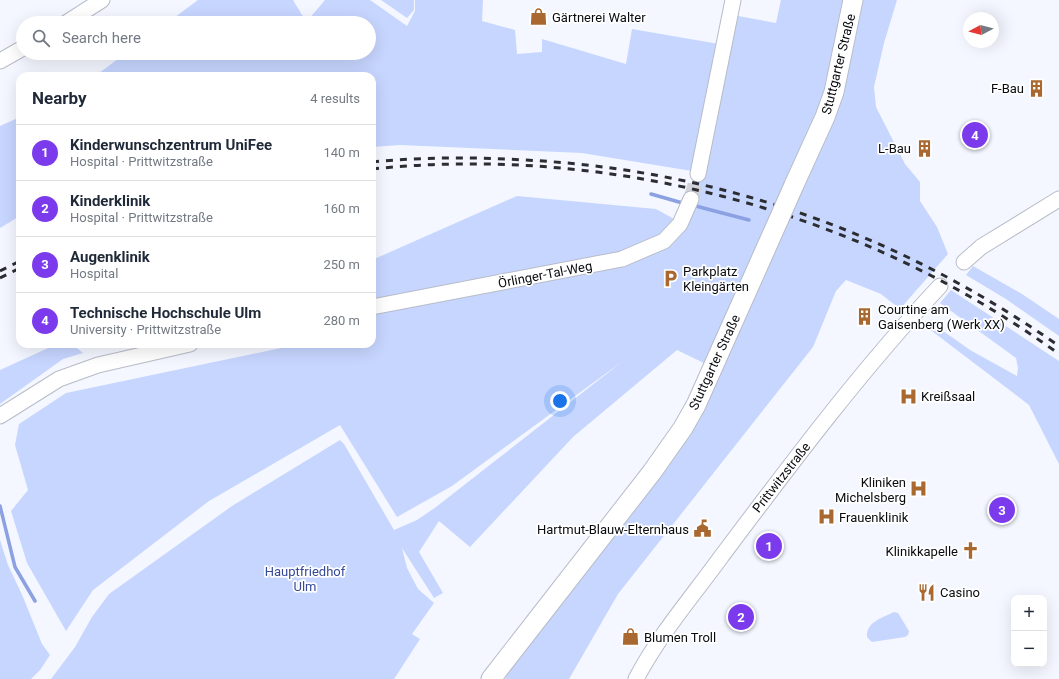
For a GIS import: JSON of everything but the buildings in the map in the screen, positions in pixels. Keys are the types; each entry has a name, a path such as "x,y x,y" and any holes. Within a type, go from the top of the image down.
{"main road":[{"name":"Stuttgarter Straße","path":"491,679 652,472 683,428 696,405 825,117 834,92 853,0"}],"street":[{"path":"77,16 102,0"},
{"path":"698,174 733,0"},
{"path":"0,62 16,52"},
{"path":"964,262 981,247 1059,199"},
{"name":"Örlinger-Tal-Weg","path":"376,306 622,259 664,241 680,224 689,204"},
{"name":"Prittwitzstraße","path":"636,679 666,630 768,493 855,386 940,286"},
{"path":"0,416 59,379 98,365 172,348"}],"green space":[{"path":"198,0 293,0 303,16 176,16"},
{"path":"325,0 370,0 407,26 415,11 415,0 483,0 482,21 515,30 517,54 542,52 542,39 626,64 632,29 719,44 692,171 582,153 400,145 376,147 376,72 100,72 117,60 376,60 376,16 311,16"},
{"path":"381,0 414,0 414,10 407,18"},
{"name":"Hauptfriedhof Ulm","path":"781,0 897,0 884,43 874,87 876,107 905,164 920,182 920,201 937,227 948,254 900,309 881,294 846,280 836,291 813,347 618,594 569,679 505,679 511,664 560,599 712,367 677,350 573,437 470,547 439,521 419,552 443,593 434,598 402,548 407,568 418,589 434,603 412,634 420,639 394,679 51,679 75,647 92,617 109,594 232,506 340,440 344,444 394,530 417,520 436,507 623,361 452,486 397,517 340,425 209,501 93,590 66,631 27,563 11,511 28,490 15,445 19,424 66,393 281,348 376,348 376,258 517,196 656,209 685,225 701,171 733,15 776,23"},
{"path":"16,119 16,218 0,228 0,126"},
{"path":"973,266 1022,294 1059,319 1059,336 1006,299 966,275"},
{"path":"951,290 1059,361 1059,464 1029,405 920,322 929,321 970,350 1017,376 1018,368 1016,358 940,303"},
{"path":"48,348 77,348 83,353 63,359 0,404 0,370"},
{"path":"0,540 8,565 42,644 50,655 40,670 31,679 0,679"},
{"path":"894,612 898,613 909,631 908,635 905,637 872,642 867,637 869,628 876,621"}],"waterway":[{"path":"651,194 686,204"},
{"path":"692,205 749,220"},
{"path":"0,506 15,567 35,601"}],"tunnel":[{"path":"691,199 698,174"}],"railway":[{"path":"376,162 429,158 487,158 597,166 668,178 737,194 805,215 871,241 935,271 998,306 1059,346"},
{"path":"376,169 463,164 553,167 644,179 732,199 819,226 903,262 983,304 1059,354"},
{"path":"0,271 16,263"},
{"path":"0,278 16,270"}],"place":[{"name":"Gärtnerei Walter","path":"539,17"},
{"name":"F-Bau","path":"1037,88"},
{"name":"Technische Hochschule Ulm","path":"975,135"},
{"name":"L-Bau","path":"924,148"},
{"name":"Parkplatz Kleingärten","path":"670,278"},
{"name":"Courtine am Gaisenberg (Werk XX)","path":"865,316"},
{"name":"Kreißsaal","path":"908,396"},
{"name":"Kliniken Michelsberg","path":"919,489"},
{"name":"Augenklinik","path":"1002,510"},
{"name":"Frauenklinik","path":"826,517"},
{"name":"Hartmut-Blauw-Elternhaus","path":"702,529"},
{"name":"Kinderwunschzentrum UniFee","path":"769,546"},
{"name":"Klinikkapelle","path":"971,551"},
{"name":"Casino","path":"927,592"},
{"name":"Kinderklinik","path":"741,617"},
{"name":"Blumen Troll","path":"631,637"}]}
